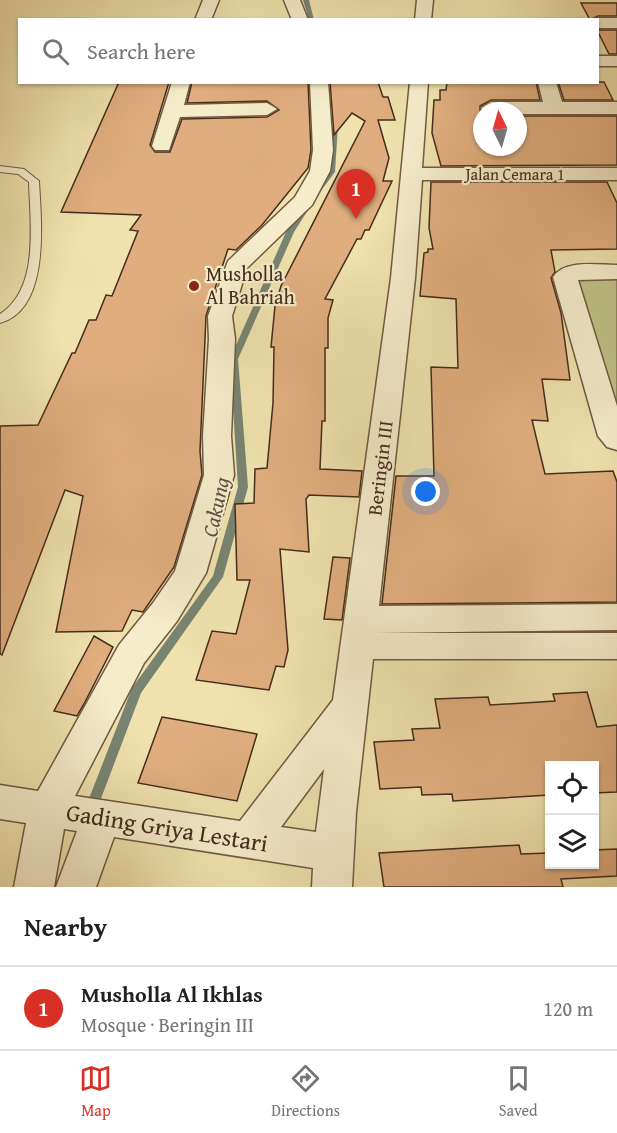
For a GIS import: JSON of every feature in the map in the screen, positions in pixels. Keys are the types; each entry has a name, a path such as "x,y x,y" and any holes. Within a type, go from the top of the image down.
{"street":[{"path":"203,18 211,0"},
{"path":"292,0 299,18"},
{"path":"423,18 425,0"},
{"path":"599,23 617,23"},
{"path":"599,61 617,61"},
{"path":"162,146 180,84"},
{"path":"34,887 75,813 131,654 165,612 190,573 209,518 219,475 217,400 222,308 236,266 304,200 320,171 323,150 318,84"},
{"name":"Beringin III","path":"333,870 337,812 414,174 419,84"},
{"path":"548,84 554,108"},
{"path":"527,108 617,108"},
{"path":"172,111 267,109"},
{"name":"Jalan Cemara 1","path":"414,174 617,174"},
{"path":"614,438 565,277 572,273 617,272"},
{"path":"360,632 617,617"},
{"path":"360,632 617,646"},
{"path":"248,841 352,701"},
{"name":"Gading Griya Lestari","path":"0,802 248,841 333,870"},
{"path":"75,813 76,887"}],"lane":[{"path":"0,169 21,171 33,181 35,254 31,279 15,309 0,319"}],"green space":[{"path":"577,276 617,276 617,423"}],"building":[{"path":"581,3 617,3 617,16 589,18"},
{"path":"599,30 617,30 617,54 609,54"},
{"path":"604,82 613,100 564,100 559,84"},
{"path":"118,84 168,84 150,145 155,152 170,152 182,119 267,117 279,110 267,101 187,103 192,84 308,84 311,150 308,168 262,225 236,250 228,249 206,316 200,451 202,475 174,567 143,612 132,610 122,631 56,632 83,496 65,490 2,655 0,654 0,426 38,425 72,353 75,353 89,320 96,320 106,295 112,296 138,231 130,230 141,215 61,212"},
{"path":"330,84 379,84 383,97 388,97 395,120 378,120 389,158 383,181 392,181 369,230 365,230 361,239 357,239 325,299 333,300 328,318 328,348 325,348 325,421 322,421 320,469 362,471 359,497 309,495 306,499 309,552 280,549 288,650 284,667 276,666 269,690 196,680 212,631 236,634 250,580 237,580 235,504 254,503 255,469 267,468 273,403 274,347 271,347 275,306 281,286 365,121 352,113 334,135"},
{"path":"447,84 536,84 540,100 473,102 473,156 527,156 527,116 617,116 617,165 441,166 432,133 434,100 440,100 440,90 446,90"},
{"path":"431,182 607,182 617,203 617,249 551,250 555,272 551,278 561,313 570,380 542,379 548,421 532,420 545,474 613,471 617,482 617,602 382,604 396,476 434,476 431,367 458,368 456,299 420,296 424,253 428,252 428,249 433,249 429,228"},
{"path":"333,557 350,558 342,620 324,619"},
{"path":"94,636 113,647 84,704 77,716 54,711"},
{"path":"587,692 597,727 617,725 617,792 599,793 599,761 545,761 545,795 453,801 452,794 422,795 421,787 380,789 374,742 414,740 412,729 440,728 435,699 488,697 490,705 555,701 553,694"},
{"path":"162,717 257,734 237,801 138,783"},
{"path":"519,845 521,854 545,853 545,869 599,869 599,850 617,849 617,876 561,879 563,887 384,887 379,853"}],"waterway":[{"name":"Cakung","path":"306,0 311,18"},
{"name":"Cakung","path":"315,195 332,172 335,125"},
{"name":"Cakung","path":"91,809 136,691 218,577 243,487 234,359 290,232 307,207"}],"place":[{"name":"Musholla Al Ikhlas","path":"356,219"},
{"name":"Musholla Al Bahriah","path":"194,286"}]}
